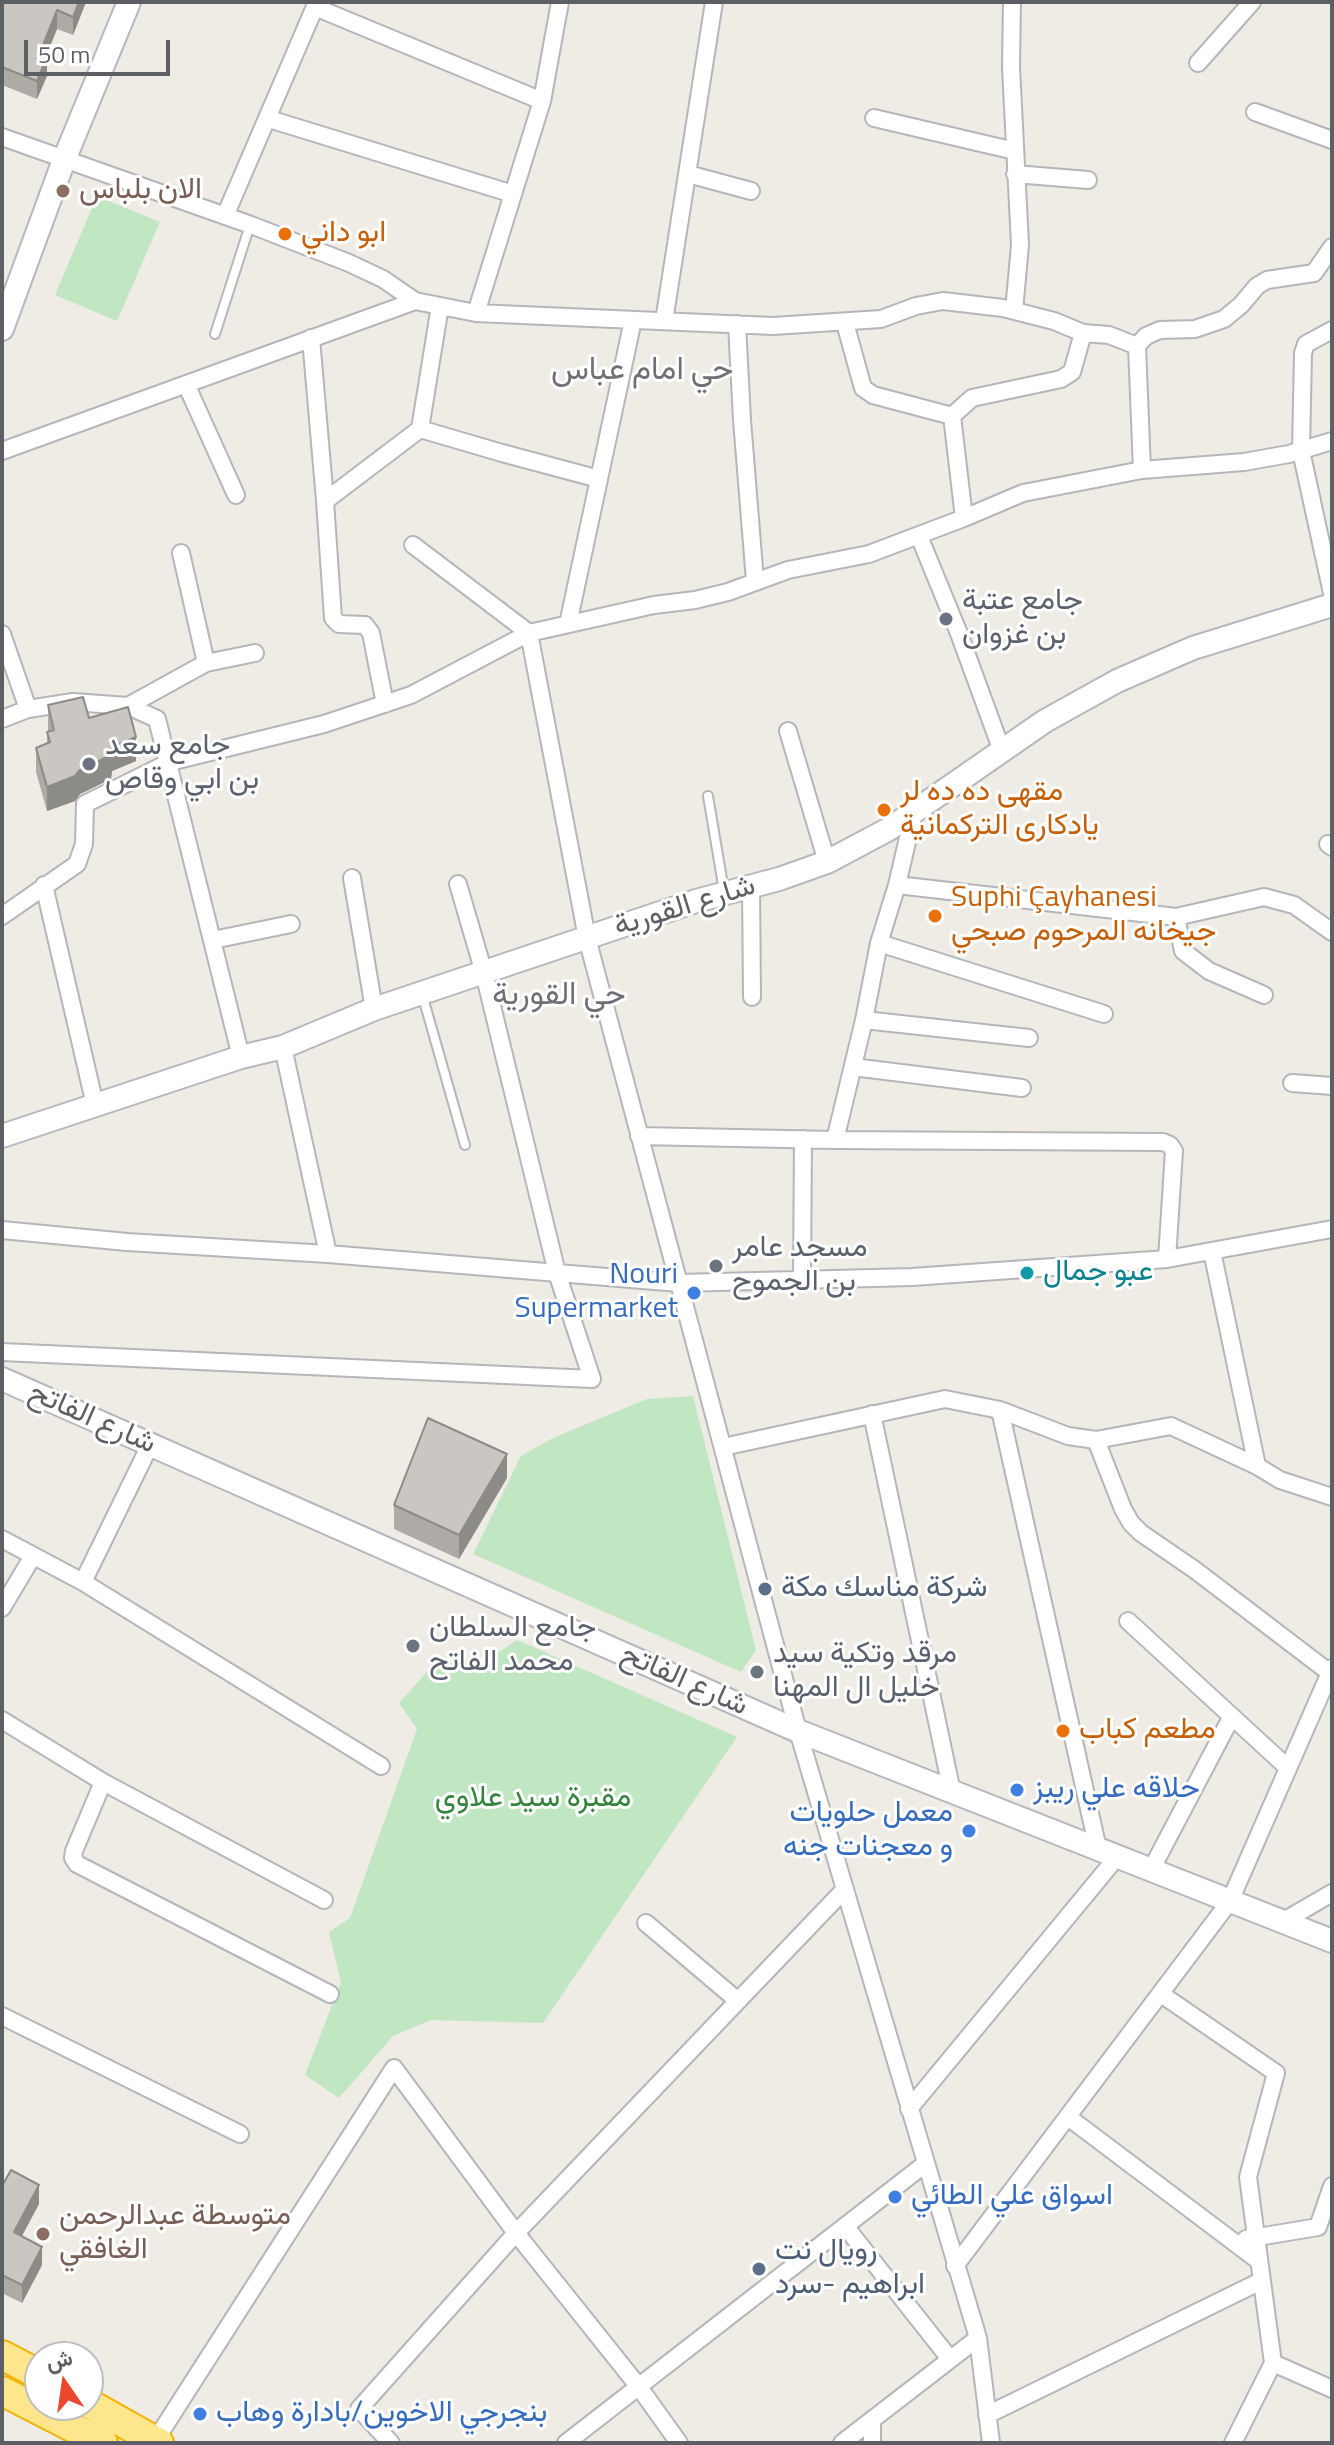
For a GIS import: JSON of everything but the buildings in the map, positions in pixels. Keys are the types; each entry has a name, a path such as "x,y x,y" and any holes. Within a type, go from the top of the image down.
{"highway":[{"path":"2,2355 24,2367"},
{"path":"2,2391 103,2443"},
{"path":"104,2412 157,2442"}],"street":[{"path":"2,329 64,160 129,2"},
{"path":"476,313 542,101 560,2"},
{"path":"664,321 714,2"},
{"path":"1012,2 1011,67 1020,245 1014,311"},
{"path":"1198,63 1252,2"},
{"path":"225,216 316,4 542,101"},
{"path":"1255,112 1332,140"},
{"path":"874,118 1015,151"},
{"path":"269,119 513,194"},
{"path":"2,137 251,225 383,279 415,301 476,313 773,326 881,319 916,306 943,301 1014,311 1054,321 1083,333 1109,335 1137,346"},
{"path":"688,174 751,191"},
{"path":"1015,174 1088,180"},
{"path":"1142,470 1137,346 1146,336 1160,330 1195,329 1224,319 1267,280 1314,273 1332,247"},
{"path":"2,451 415,301"},
{"path":"325,501 420,429 440,306"},
{"path":"568,624 633,320"},
{"path":"845,323 863,388 873,395 952,416"},
{"path":"737,324 755,581"},
{"path":"1332,330 1306,344 1303,353 1301,451 1332,593"},
{"path":"952,416 972,398 1061,379 1072,372 1083,333"},
{"path":"311,338 333,618 339,624 365,625 371,633 385,704"},
{"path":"186,384 236,495"},
{"path":"952,416 964,518"},
{"path":"420,429 599,479"},
{"path":"2,916 70,870 79,860 84,844 85,804 170,762 324,724 411,695 529,633 728,592 788,570 869,554 1007,498 1040,488 1142,470 1244,462 1301,451 1332,441"},
{"path":"919,536 1002,751"},
{"path":"413,545 529,633 587,938 798,1731 978,2338 991,2443"},
{"path":"181,553 206,663"},
{"name":"شارع القورية","path":"2,1136 241,1057 283,1047 374,1009 724,892 779,879 827,862 914,812 1080,700 1154,663 1193,648 1332,605"},
{"path":"2,634 28,709"},
{"path":"128,706 206,663 255,653"},
{"path":"2,719 28,709 73,702 128,706 157,719 241,1057"},
{"path":"788,731 827,862"},
{"path":"835,1140 879,943 897,885 914,812"},
{"path":"352,878 374,1009"},
{"path":"2,1352 592,1379 557,1273 484,973 458,884"},
{"path":"44,885 95,1105"},
{"path":"751,885 752,997"},
{"path":"897,885 1176,917 1264,897 1294,905 1332,932"},
{"path":"1176,917 1183,951 1209,971 1264,995"},
{"path":"213,940 291,924"},
{"path":"879,943 1104,1014"},
{"path":"864,1020 1029,1038"},
{"path":"283,1047 328,1254"},
{"path":"853,1067 1022,1088"},
{"path":"1292,1083 1332,1086"},
{"path":"639,1136 1163,1142 1174,1151 1167,1259"},
{"path":"802,1280 803,1139"},
{"path":"2,1230 679,1283 912,1277 1167,1259 1332,1229"},
{"path":"1212,1251 1257,1466"},
{"name":"شارع الفاتح","path":"2,1379 798,1731 1332,1941"},
{"path":"723,1447 945,1399 1000,1410 1068,1436 1096,1440 1171,1426 1280,1480 1332,1497"},
{"path":"909,2109 1107,1853 1000,1410"},
{"path":"872,1414 952,1792"},
{"path":"955,2266 1230,1901 1331,1670 1141,1533 1123,1509 1096,1440"},
{"path":"83,1582 150,1445"},
{"path":"2,1539 83,1582 381,1766"},
{"path":"2,1608 33,1556"},
{"path":"1128,1621 1288,1768"},
{"path":"1151,1870 1232,1716"},
{"path":"2,1720 103,1782 324,1900"},
{"path":"103,1782 74,1851 73,1858 77,1864 330,1994"},
{"path":"391,2443 359,2409 516,2233 845,1889"},
{"path":"1282,1922 1332,1893"},
{"path":"646,1923 738,2001"},
{"path":"1161,1994 1276,2073 1248,2177 1273,2363 1233,2443"},
{"path":"2,2016 240,2134"},
{"path":"157,2442 394,2068 516,2233 639,2387 679,2443"},
{"path":"1068,2117 1259,2261"},
{"path":"566,2443 925,2164"},
{"path":"1233,2241 1318,2227 1332,2186"},
{"path":"845,2226 950,2359"},
{"path":"987,2415 1261,2281"},
{"path":"842,2443 978,2338"},
{"path":"1273,2363 1332,2389"},
{"path":"872,2420 872,2443"}],"lane":[{"path":"215,334 251,225"},
{"path":"708,796 724,892"},
{"path":"422,993 465,1145"}],"green space":[{"path":"97,196 160,222 117,321 55,295"},
{"path":"693,1396 756,1650 741,1672 473,1554 521,1456 553,1438 647,1399"},
{"name":"مقبرة سيد علاوي","path":"517,1640 737,1737 543,2023 431,2020 393,2036 339,2098 305,2075 341,1982 329,1932 350,1918 417,1729 399,1703 436,1662 478,1666"}],"place":[{"name":"الان بلباس","path":"63,191"},
{"name":"ابو داني","path":"285,234"},
{"name":"جامع عتبة بن غزوان","path":"946,619"},
{"name":"جامع سعد بن ابي وقاص","path":"89,764"},
{"name":"مقهى ده ده لر يادكارى التركمانية","path":"884,810"},
{"name":"Suphi Çayhanesi جيخانه المرحوم صبحي","path":"935,916"},
{"name":"مسجد عامر بن الجموح","path":"716,1266"},
{"name":"عبو جمال","path":"1027,1273"},
{"name":"Nouri Supermarket","path":"694,1293"},
{"name":"شركة مناسك مكة","path":"765,1589"},
{"name":"جامع السلطان محمد الفاتح","path":"413,1646"},
{"name":"مرقد وتكية سيد خليل ال المهنا","path":"757,1672"},
{"name":"مطعم كباب","path":"1063,1731"},
{"name":"حلاقه علي ريبز","path":"1017,1790"},
{"name":"معمل حلويات و معجنات جنه","path":"969,1831"},
{"name":"اسواق علي الطائي","path":"895,2197"},
{"name":"متوسطة عبدالرحمن الغافقي","path":"43,2234"},
{"name":"رويال نت ابراهيم -سرد","path":"759,2269"},
{"name":"بنجرجي الاخوين/بادارة وهاب","path":"200,2414"}],"district":[{"name":"حي امام عباس","path":"642,371"},
{"name":"حي القورية","path":"559,996"}]}
